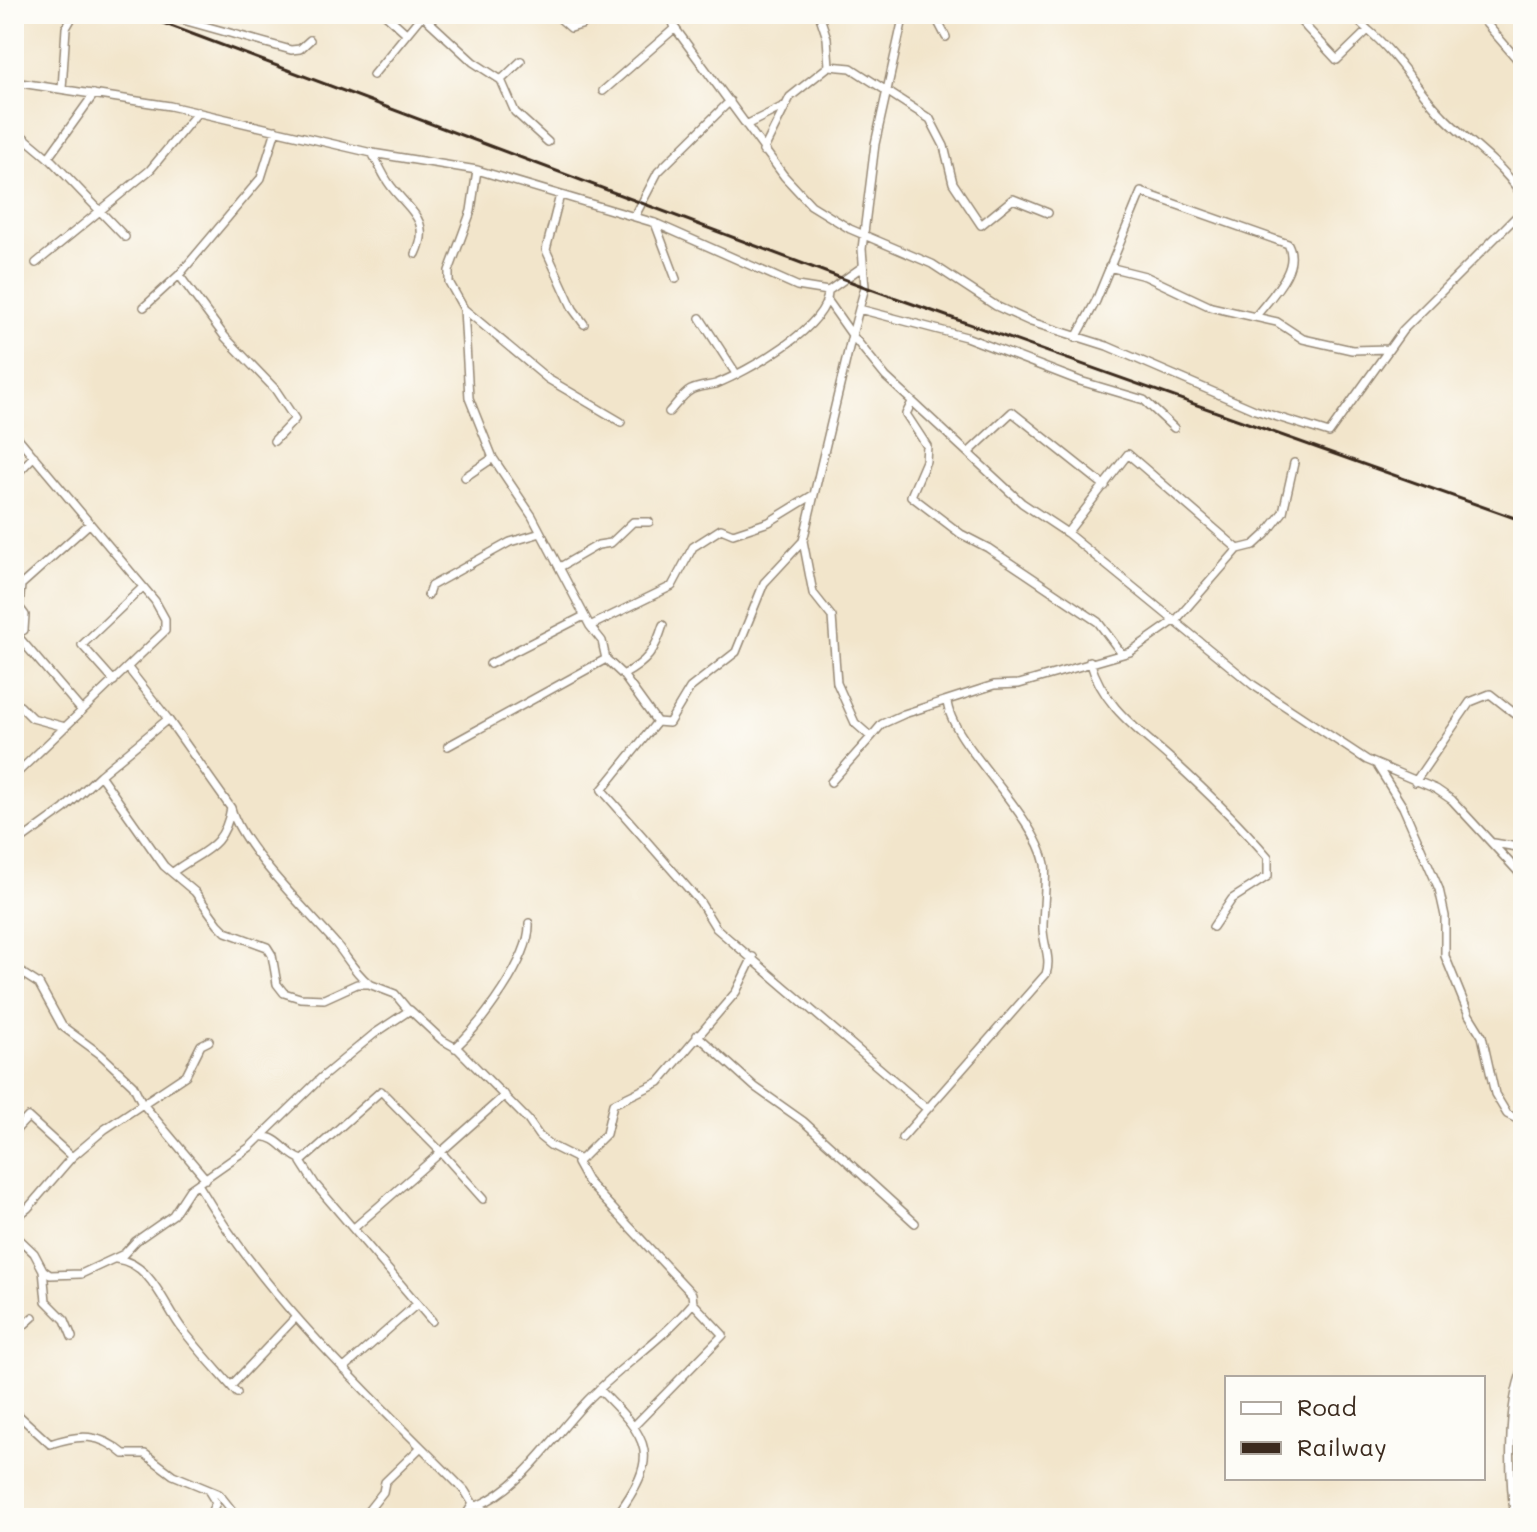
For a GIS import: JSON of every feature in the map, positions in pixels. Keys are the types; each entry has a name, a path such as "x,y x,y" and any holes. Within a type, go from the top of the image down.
{"street":[{"path":"62,89 66,28 74,14"},
{"path":"84,14 101,14"},
{"path":"165,14 187,17 291,50 300,49 310,40"},
{"path":"385,14 405,32"},
{"path":"555,14 571,28 581,25 593,14"},
{"path":"670,14 675,28 763,151 811,205 863,235 932,264 996,306 1076,338 1107,346 1255,410 1329,433 1403,330 1523,210"},
{"path":"819,14 827,38 829,66"},
{"path":"871,737 855,723 837,683 832,617 813,593 803,541 865,287 863,235 887,91 904,14"},
{"path":"934,14 946,37"},
{"path":"1294,14 1337,60 1368,30"},
{"path":"1351,14 1383,43 1444,118 1500,168 1523,199"},
{"path":"1478,14 1523,66"},
{"path":"373,75 405,32 422,15 473,62 501,80 515,112 548,142"},
{"path":"603,91 675,28"},
{"path":"501,80 521,61"},
{"path":"763,151 790,97 829,66 851,68 930,119 944,146 953,183 981,225 1013,199 1048,213"},
{"path":"14,82 198,112 372,153 477,170 655,223 797,286 828,291 862,267"},
{"path":"48,158 94,94"},
{"path":"635,216 658,172 730,101"},
{"path":"746,125 786,105"},
{"path":"36,263 150,170 198,112"},
{"path":"14,129 48,158 125,237"},
{"path":"144,307 179,275 261,178 276,130"},
{"path":"372,153 389,183 418,219 423,231 416,254"},
{"path":"477,170 471,211 449,271 449,282 464,309 548,379 621,422"},
{"path":"1076,338 1141,192 1288,244 1293,253 1285,277 1256,316"},
{"path":"560,195 546,250 573,309 584,324"},
{"path":"655,223 676,279"},
{"path":"1109,267 1145,276 1211,307 1285,325 1303,339 1352,350 1389,349"},
{"path":"179,275 225,337 275,389 295,419 274,441"},
{"path":"828,291 828,301 875,365 1022,503 1067,533 1177,619 1253,685 1376,765 1436,789 1452,800 1523,877"},
{"path":"669,412 691,390 713,385 785,348 828,301"},
{"path":"464,309 469,398 493,458 541,533 584,616 602,641 606,659 623,675 657,722 669,723 690,688 736,652 764,583 803,541"},
{"path":"859,309 966,337 1080,381 1144,400 1174,428"},
{"path":"700,318 735,372"},
{"path":"912,402 906,414 908,421 927,446 926,461 911,496 961,534 988,548 1098,622 1122,654"},
{"path":"968,453 1012,412 1105,486"},
{"path":"14,433 143,587 165,619 165,631 14,776"},
{"path":"1067,533 1128,454 1238,549"},
{"path":"14,477 34,456"},
{"path":"465,477 493,458"},
{"path":"831,782 882,724 994,685 1019,684 1122,654 1177,619 1238,549 1254,545 1276,523 1283,512 1294,463"},
{"path":"590,626 672,586 693,547 702,538 721,529 733,534 769,522 814,494"},
{"path":"560,567 598,545 611,543 633,522 649,522"},
{"path":"82,711 15,635 24,630 25,615 19,607 21,585 89,524"},
{"path":"428,595 431,586 510,542 541,533"},
{"path":"114,681 82,645 143,587"},
{"path":"490,664 584,616"},
{"path":"623,675 645,663 655,650 663,625"},
{"path":"448,746 606,659"},
{"path":"1090,661 1102,688 1127,724 1170,759 1268,857 1268,876 1232,899 1213,927"},
{"path":"128,668 231,808 246,841 319,930 339,948 349,967 369,984 395,994 409,1011 455,1048 505,1095 550,1145 580,1160"},
{"path":"1415,782 1470,702 1480,696 1490,694 1523,720"},
{"path":"902,1138 1046,974 1050,961 1043,935 1045,864 1004,789 950,716 947,701"},
{"path":"14,705 20,706 32,718 65,727"},
{"path":"14,845 64,809 168,719"},
{"path":"657,722 602,790 690,891 716,928 927,1109"},
{"path":"1376,765 1403,807 1439,889 1445,916 1445,956 1469,1015 1482,1036 1495,1094 1507,1114 1523,1122"},
{"path":"100,775 164,866 204,901 226,932 267,947 272,955 277,984 284,993 300,998 324,999 357,984 369,984"},
{"path":"173,872 216,845 224,835 231,808"},
{"path":"1491,843 1523,848"},
{"path":"455,1048 502,991 525,952 529,923"},
{"path":"635,1425 723,1335 693,1303 692,1294 587,1181 577,1163 606,1134 613,1104 659,1082 736,992 753,957"},
{"path":"14,968 39,984 62,1026 122,1074 202,1181 260,1276 295,1318 465,1491 475,1505 501,1518"},
{"path":"43,1270 50,1275 81,1274 116,1259 173,1215 190,1189 260,1137 321,1078 374,1034 409,1011"},
{"path":"697,1035 755,1087 803,1121 915,1223"},
{"path":"14,1219 28,1208 72,1157 142,1103 186,1075 201,1045 209,1041"},
{"path":"432,1321 315,1184 301,1162 381,1091 483,1199"},
{"path":"354,1228 505,1095"},
{"path":"14,1132 28,1117 72,1157"},
{"path":"260,1137 275,1139 294,1158 303,1160"},
{"path":"14,1234 34,1253 43,1270 46,1301 65,1320 72,1337"},
{"path":"116,1259 136,1267 156,1287 178,1324 237,1393"},
{"path":"464,1518 475,1505 495,1498 536,1461 599,1389 635,1354 672,1328 693,1303"},
{"path":"343,1369 417,1304"},
{"path":"14,1334 33,1317"},
{"path":"231,1386 295,1318"},
{"path":"1515,1518 1509,1463 1514,1399 1523,1369"},
{"path":"599,1389 635,1425 644,1442 645,1461 631,1496 615,1518"},
{"path":"14,1411 50,1444 79,1434 110,1442 124,1454 145,1454 173,1475 219,1494 238,1518"},
{"path":"368,1511 383,1492 385,1482 421,1447"},
{"path":"207,1488 216,1503 208,1518"}],"railway":[{"path":"139,14 865,287 1523,521"}]}
